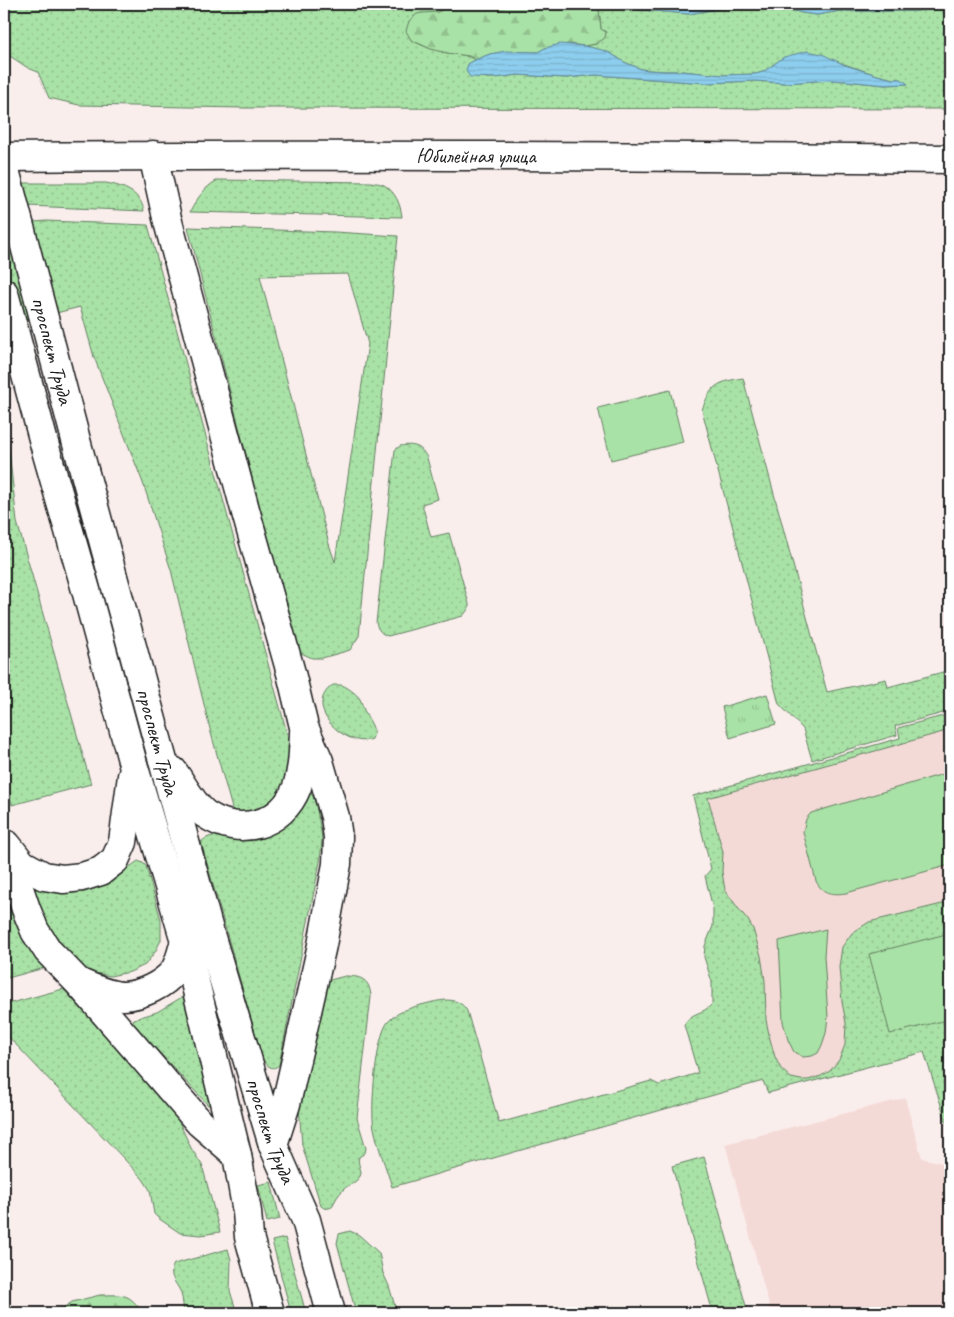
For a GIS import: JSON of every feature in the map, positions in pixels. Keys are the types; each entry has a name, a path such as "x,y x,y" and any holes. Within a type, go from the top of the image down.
{"main road":[{"name":"Юбилейная улица","path":"4,157 152,155 950,159"},
{"path":"4,842 26,909 48,951 79,983 200,1123 237,1155 272,1145 286,1104 322,945 337,864 338,838 335,817 319,761 304,727 167,218 152,155"},
{"name":"проспект Труда","path":"4,166 210,934 272,1145 306,1220 331,1313"},
{"name":"проспект Труда","path":"4,293 49,463 185,941 237,1155 250,1236 270,1313"},
{"path":"162,756 193,800 204,812 219,822 247,827 261,824 274,817 292,797 303,765 304,727"},
{"path":"4,842 22,864 44,876 63,879 82,877 101,871 115,860 123,842 134,764"},
{"path":"79,983 107,993 124,996 148,990 166,979 174,971 185,941"}],"shaded area":[{"path":"950,714 950,1087 924,1052 768,1093 693,796 900,738 898,728"},
{"path":"905,1098 922,1158 950,1165 950,1313 771,1313 725,1144"}],"green space":[{"path":"4,4 209,4 234,6 258,4 453,4 439,12 420,14 413,17 409,21 411,40 434,50 472,58 475,60 468,64 486,78 518,75 566,78 596,75 706,83 754,81 785,83 831,80 885,85 907,84 901,79 877,75 838,62 784,57 763,72 756,74 723,75 648,70 624,62 610,53 585,46 596,44 601,29 599,10 593,6 689,14 752,5 767,5 817,15 840,11 950,9 950,109 243,108 79,105 49,98 38,72 28,68 4,52"},
{"path":"453,4 550,6 557,8 593,6 599,10 601,29 606,32 605,38 596,44 585,46 568,44 545,48 538,52 505,52 490,54 475,60 469,56 431,49 411,40 406,31 409,21 417,14 438,12"},
{"path":"218,180 379,183 388,188 394,195 399,203 402,217 190,212 205,190"},
{"path":"4,183 106,183 130,191 139,199 144,211 4,205"},
{"path":"46,221 148,225 290,744 292,764 279,800 253,817 233,812 211,733 171,570 143,483 94,357 80,307 4,326 4,225"},
{"path":"188,227 398,236 359,636 350,650 322,658 312,658 299,652 295,646","holes":["348,274 368,344 335,562 260,276"]},
{"path":"743,378 827,692 886,679 888,687 950,670 950,711 895,726 897,735 812,760 803,729 779,704 702,410 709,395 716,386 727,381"},
{"path":"670,390 683,442 611,460 598,408"},
{"path":"4,421 17,522 91,784 12,805 4,775"},
{"path":"400,446 416,446 422,450 427,458 438,499 422,504 431,537 449,533 469,608 463,616 388,636 380,631 376,623 395,450"},
{"path":"333,685 343,685 359,697 374,732 372,739 362,741 352,738 341,733 332,725 325,715 322,705 324,694"},
{"path":"767,694 776,724 730,738 722,707"},
{"path":"950,714 950,730 708,798 723,852 722,872 725,890 753,929 761,956 765,981 766,1020 770,1039 775,1057 781,1069 791,1078 808,1080 821,1076 830,1071 839,1060 845,1045 846,1023 839,967 842,947 852,933 869,922 950,902 950,1131 924,1052 768,1093 763,1081 392,1187 374,1128 373,1105 375,1073 380,1042 388,1022 392,1018 409,1009 438,1001 452,1000 461,1004 467,1011 499,1123 651,1081 659,1085 698,1073 684,1025 690,1017 705,1010 712,1004 712,982 704,957 705,946 713,926 713,909 705,876 711,869 693,796 900,738 898,728"},
{"path":"950,772 950,865 846,893 832,894 821,889 816,881 803,832 806,819 811,813"},
{"path":"310,793 316,805 321,831 320,862 279,1065 274,1068 267,1065 262,1058 201,842 208,837 221,835 304,803"},
{"path":"138,861 146,866 161,920 161,940 155,952 145,965 130,972 110,976 83,968 51,935 30,883 56,892 81,892 101,884"},
{"path":"4,895 16,924 48,967 4,979"},
{"path":"826,929 824,956 828,1017 826,1033 818,1053 803,1057 794,1052 788,1040 783,1022 779,941"},
{"path":"950,933 950,1019 890,1034 869,954"},
{"path":"345,976 364,980 369,987 371,997 357,1118 366,1148 365,1153 359,1157 361,1173 358,1179 341,1192 332,1207 324,1208 321,1206 302,1145 299,1108 324,985 330,980"},
{"path":"63,989 162,1096 179,1122 191,1148 202,1165 220,1232 201,1235 180,1233 158,1218 154,1214 150,1190 143,1179 4,1032 4,1005"},
{"path":"182,997 187,997 213,1106 208,1105 132,1023 134,1019 157,1012"},
{"path":"704,1157 748,1313 713,1313 672,1166"},
{"path":"271,1182 280,1219 267,1222 258,1185"},
{"path":"350,1231 359,1235 379,1253 383,1273 397,1313 356,1313 337,1243 339,1234"},
{"path":"285,1238 306,1313 291,1313 272,1241"},
{"path":"228,1249 231,1260 230,1291 237,1313 184,1313 181,1293 172,1276 174,1264"},
{"path":"100,1295 125,1296 138,1306 142,1313 56,1313 72,1302"}],"water":[{"path":"473,4 950,4 950,9 840,11 817,15 767,5 752,5 689,14 593,6 557,8 550,6"},
{"path":"560,44 585,46 602,50 641,69 723,75 763,72 784,57 807,51 822,54 845,65 877,75 901,79 908,84 885,85 831,80 785,83 754,81 706,83 596,75 566,78 518,75 495,78 470,77 466,71 468,64 490,54 505,51 538,52"}]}
